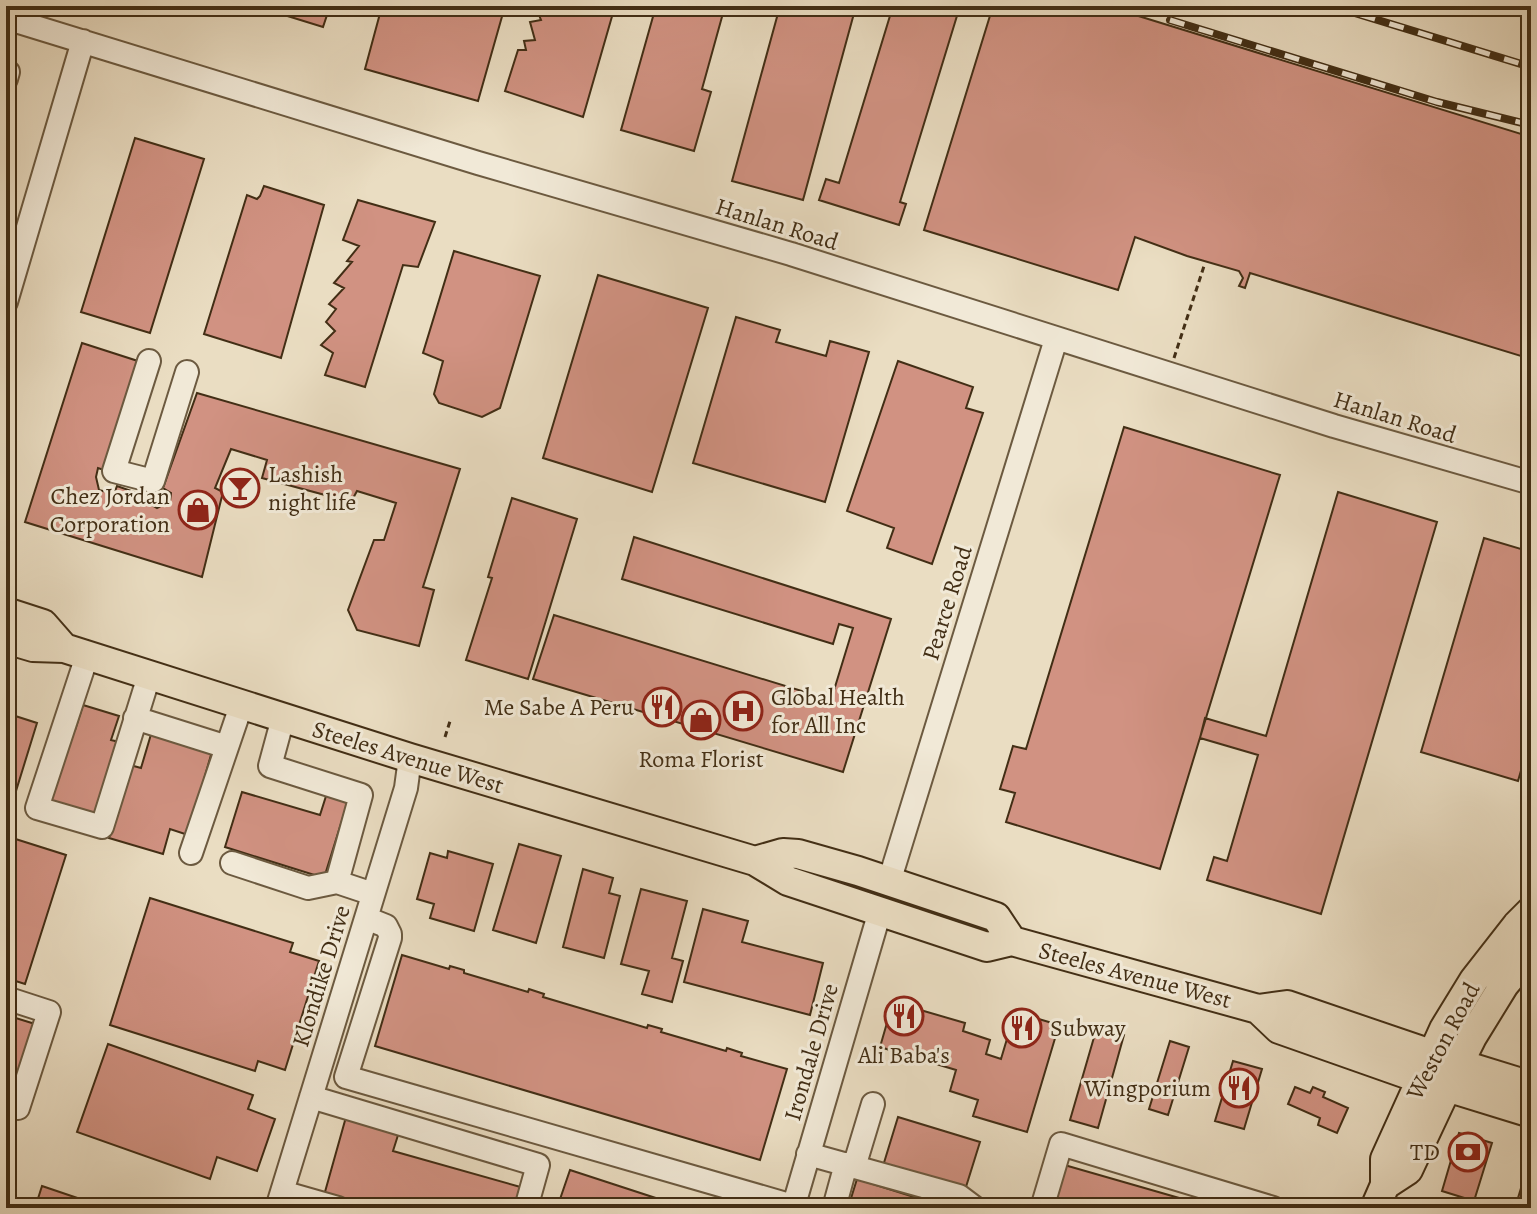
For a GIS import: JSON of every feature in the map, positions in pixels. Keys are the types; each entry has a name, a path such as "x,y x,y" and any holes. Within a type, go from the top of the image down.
{"main road":[{"name":"Steeles Avenue West","path":"6,612 43,624 75,652"},
{"name":"Steeles Avenue West","path":"6,639 33,647 75,652 410,758 755,861 788,881 987,947 1012,941 1258,1009 1279,1029 1440,1071 1531,1086"},
{"name":"Steeles Avenue West","path":"755,861 783,853 798,854 889,882 996,917 1012,941"},
{"path":"880,911 889,882"},
{"name":"Weston Road","path":"1440,1071 1444,1029 1474,980 1531,911"},
{"name":"Weston Road","path":"1380,1196 1385,1159 1440,1071 1472,1037 1504,985 1531,952"},
{"name":"Steeles Avenue West","path":"1440,1071 1531,1113"}],"street":[{"name":"Hanlan Road","path":"6,18 489,167 791,254 1379,440 1531,483"},
{"path":"8,290 83,41"},
{"path":"6,72 6,79"},
{"name":"Pearce Road","path":"889,882 1056,339"},
{"path":"149,361 114,471 153,481 187,372"},
{"path":"75,652 37,808 102,827 149,676"},
{"path":"191,853 241,706"},
{"path":"135,718 227,747"},
{"path":"283,718 270,766 361,795 337,882"},
{"name":"Klondike Drive","path":"280,1200 406,788 410,758"},
{"path":"232,863 308,888 337,882 373,894"},
{"name":"Irondale Drive","path":"793,1207 880,911"},
{"path":"346,1077 390,938 386,926 366,918"},
{"path":"6,998 49,1012 18,1108 6,1104"},
{"path":"320,1069 793,1207"},
{"path":"311,1097 538,1165 526,1208"},
{"path":"834,1208 873,1104"},
{"path":"1042,1208 1061,1144 1273,1208"},
{"path":"808,1154 959,1196 975,1208"},
{"path":"280,1200 338,1208"}],"path":[{"path":"1169,374 1205,263"},
{"path":"445,737 451,718"}],"building":[{"path":"255,6 330,6 323,27"},
{"path":"382,6 505,6 478,101 365,69"},
{"path":"543,6 615,6 583,117 505,91 518,50 526,50 524,41 535,40 530,22 541,20 537,10 543,9"},
{"path":"656,6 725,6 702,89 711,92 694,151 621,130"},
{"path":"780,6 856,6 803,200 732,181"},
{"path":"893,6 960,6 900,202 906,204 899,225 819,200 826,179 839,183"},
{"path":"993,6 1106,6 1531,137 1531,359 1250,273 1245,288 1239,286 1243,278 1239,271 1135,237 1118,290 924,230"},
{"path":"135,138 204,159 150,333 81,312"},
{"path":"264,186 324,205 281,358 204,334 247,195 257,199"},
{"path":"358,200 435,222 418,267 403,265 365,387 325,375 333,353 321,345 335,331 326,322 336,309 329,304 344,288 334,283 352,262 347,261 359,246 343,240"},
{"path":"454,251 540,276 500,408 482,417 439,403 434,394 443,361 423,353"},
{"path":"598,275 708,308 652,492 543,458"},
{"path":"736,317 780,330 776,342 826,356 830,341 869,352 825,502 693,463"},
{"path":"82,343 144,363 107,471 98,468 96,477 99,490 114,494 117,486 151,498 150,504 157,508 170,501 171,493 163,488 197,393 460,469 423,587 434,590 419,646 357,630 348,610 374,540 384,540 396,503 357,491 351,502 262,478 267,460 231,449 215,488 223,492 202,577 25,522"},
{"path":"898,361 973,387 966,408 983,413 932,564 887,548 894,528 847,511"},
{"path":"1124,427 1280,475 1160,869 1006,822 1015,793 1000,789 1013,746 1026,749"},
{"path":"1338,492 1437,522 1321,914 1207,880 1214,857 1227,861 1258,755 1200,738 1205,718 1266,736"},
{"path":"512,498 577,519 528,679 466,660 492,578 488,577"},
{"path":"634,537 891,619 843,772 533,679 554,615 831,700 853,628 839,624 833,644 622,579"},
{"path":"1484,538 1531,552 1531,736 1518,781 1421,752"},
{"path":"83,705 119,716 111,740 119,742 96,817 46,802 68,728 75,730"},
{"path":"6,713 37,723 16,791 6,788"},
{"path":"152,731 213,748 188,835 170,829 163,854 109,838 130,765 141,768"},
{"path":"242,792 320,815 327,793 349,798 324,878 225,847"},
{"path":"6,836 66,855 25,984 6,978"},
{"path":"519,844 561,856 536,943 493,930"},
{"path":"448,851 493,864 474,931 430,918 434,904 417,899 430,853 447,858"},
{"path":"583,869 613,878 609,893 620,896 604,958 563,947"},
{"path":"641,889 687,901 672,958 683,961 672,1002 642,994 649,971 621,964"},
{"path":"150,898 293,943 290,952 319,961 285,1070 258,1061 255,1071 110,1025"},
{"path":"703,909 748,921 742,942 823,963 810,1015 684,982"},
{"path":"402,955 449,969 450,966 464,970 464,973 528,992 529,989 544,994 543,997 647,1028 648,1025 662,1029 661,1032 726,1051 727,1048 742,1053 741,1056 787,1069 760,1160 375,1046"},
{"path":"893,1002 965,1023 963,1031 990,1040 986,1054 1001,1059 1015,1012 1059,1025 1027,1132 973,1116 978,1100 950,1091 956,1070 880,1047"},
{"path":"6,1015 35,1024 13,1096 6,1094"},
{"path":"1097,1027 1124,1035 1098,1128 1070,1120"},
{"path":"1170,1041 1189,1047 1168,1115 1149,1109"},
{"path":"108,1044 253,1095 248,1109 275,1119 257,1171 217,1157 210,1179 77,1132"},
{"path":"1233,1061 1262,1069 1244,1129 1215,1121"},
{"path":"1295,1087 1310,1093 1313,1087 1325,1092 1323,1097 1348,1108 1337,1133 1318,1125 1320,1118 1288,1104"},
{"path":"346,1117 399,1132 393,1151 524,1188 518,1208 355,1208 323,1199"},
{"path":"898,1117 980,1142 965,1190 883,1166"},
{"path":"1459,1133 1492,1143 1474,1201 1442,1191"},
{"path":"1061,1164 1214,1208 1048,1208"},
{"path":"570,1170 671,1203 672,1208 557,1208"},
{"path":"1524,1178 1531,1181 1531,1208 1515,1208"},
{"path":"857,1179 949,1208 848,1208"},
{"path":"42,1186 107,1208 35,1208"}],"railway":[{"path":"1332,6 1531,67"},
{"path":"1170,20 1437,102 1531,125"}],"place":[{"name":"Lashish night life","path":"240,488"},
{"name":"Chez Jordan Corporation","path":"198,510"},
{"name":"Me Sabe A Peru","path":"662,707"},
{"name":"Global Health for All Inc","path":"743,711"},
{"name":"Roma Florist","path":"701,720"},
{"name":"Ali Baba's","path":"904,1016"},
{"name":"Subway","path":"1022,1028"},
{"name":"Wingporium","path":"1239,1088"},
{"name":"TD","path":"1468,1152"}]}
